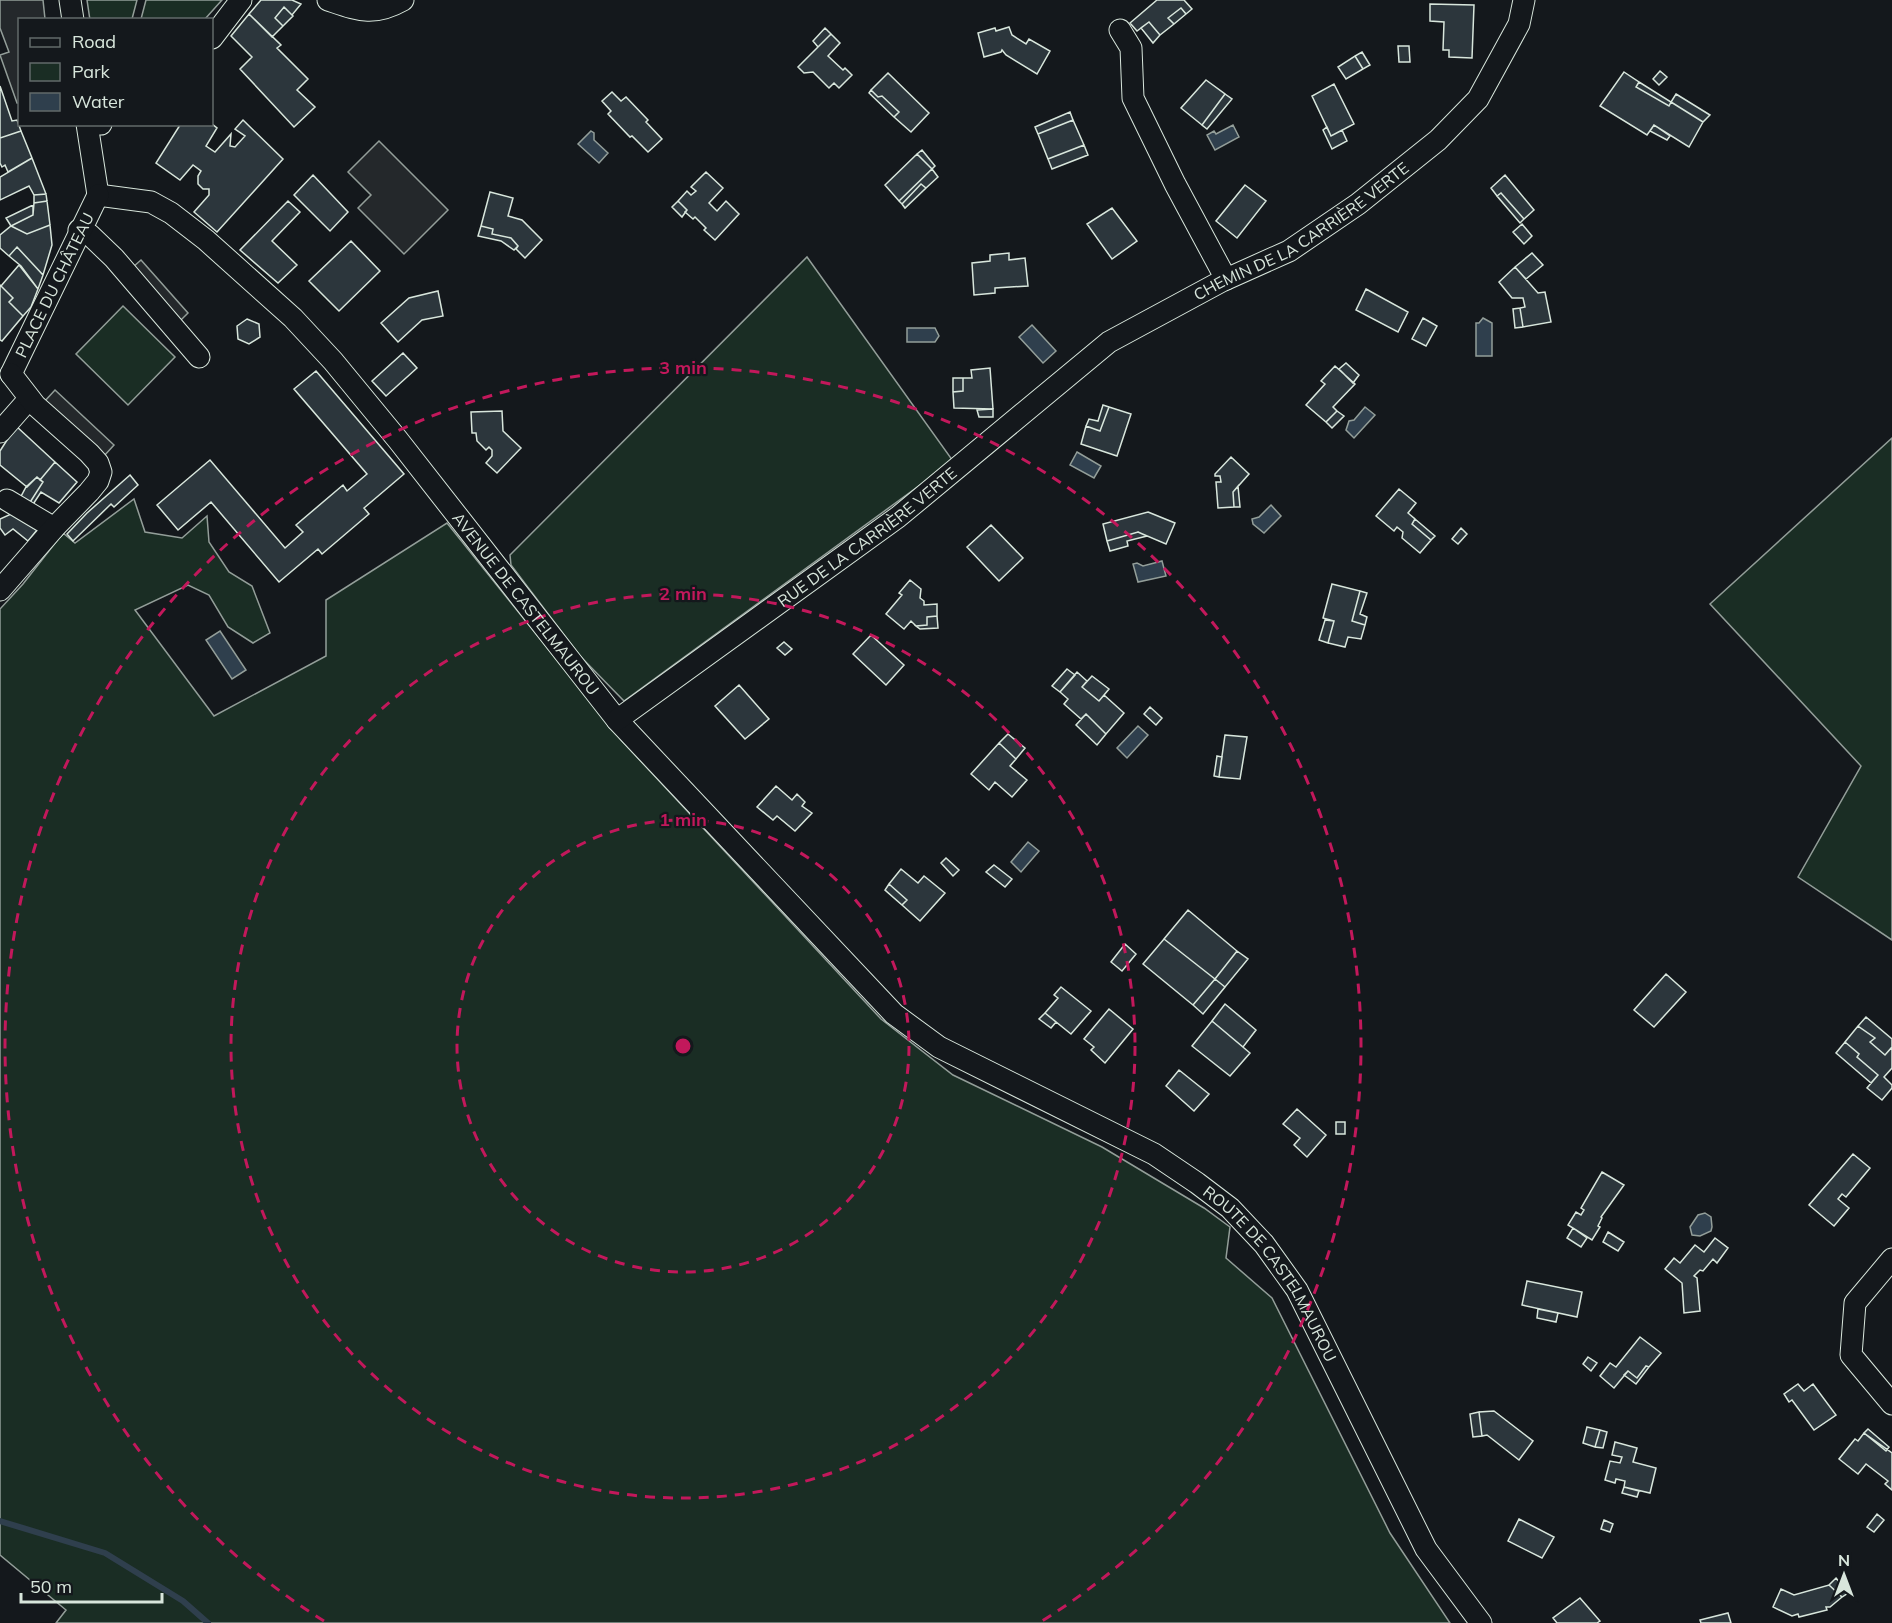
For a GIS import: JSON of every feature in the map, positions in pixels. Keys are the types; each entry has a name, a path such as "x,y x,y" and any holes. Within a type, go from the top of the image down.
{"street":[{"path":"70,0 73,18"},
{"path":"213,37 242,0"},
{"path":"328,0 363,12 388,9 403,0"},
{"name":"CHEMIN DE LA CARRIÈRE VERTE","path":"1109,342 1226,279 1289,251 1358,204 1438,140 1478,99 1519,24 1524,0"},
{"path":"1119,30 1131,48 1133,57 1131,84 1133,99 1226,279"},
{"path":"87,126 98,195"},
{"name":"PLACE DU CHÂTEAU","path":"6,375 98,195"},
{"name":"AVENUE DE CASTELMAUROU","path":"98,195 151,202 171,213 206,240 292,318 333,361 398,440 617,720 894,1014 939,1047"},
{"path":"79,230 90,235 114,258 199,357"},
{"name":"RUE DE LA CARRIÈRE VERTE","path":"617,720 898,517 1109,342"},
{"path":"0,590 89,492 98,481 101,472 98,463 89,453 6,375"},
{"path":"0,432 29,399"},
{"path":"2,501 54,528"},
{"name":"ROUTE DE CASTELMAUROU","path":"939,1047 1154,1154 1230,1208 1264,1244 1298,1290 1426,1549 1481,1623"},
{"path":"1892,1259 1855,1303 1851,1355 1892,1404"}],"green space":[{"path":"87,0 137,0 132,18 90,18"},
{"path":"146,0 222,0 206,18 141,18"},
{"path":"807,257 953,461 624,701 580,656 511,565 510,555"},
{"path":"123,306 175,357 128,405 76,354"},
{"path":"1892,438 1892,940 1798,877 1861,766 1710,604"},
{"path":"134,499 145,532 182,538 207,516 209,542 229,572 252,586 270,633 253,643 228,627 209,595 188,585 135,610 214,716 326,656 326,600 447,523 622,741 881,1019 953,1075 1102,1147 1204,1208 1230,1227 1226,1258 1272,1298 1390,1533 1450,1623 56,1623 66,1610 0,1555 0,609 63,533 75,543"}],"shaded area":[{"path":"0,0 43,0 45,18 18,18 18,103 0,55 9,52 0,28"},
{"path":"379,141 448,210 404,254 358,208 371,195 348,172"},
{"path":"141,260 188,313 181,320 133,267"},
{"path":"55,390 114,445 104,456 44,402"}],"water":[{"path":"1233,125 1239,137 1215,150 1207,135 1214,131 1216,134"},
{"path":"591,131 594,133 594,140 608,153 599,163 578,144"},
{"path":"1483,318 1492,323 1492,356 1476,356 1476,323"},
{"path":"1032,325 1056,351 1043,363 1019,337"},
{"path":"907,328 935,328 939,336 935,342 907,342"},
{"path":"1365,407 1375,415 1354,438 1346,430 1349,421 1354,420"},
{"path":"1077,452 1101,466 1094,478 1070,465"},
{"path":"1271,505 1281,516 1264,533 1253,524 1252,519 1259,517"},
{"path":"1162,561 1166,576 1138,582 1133,564 1143,566"},
{"path":"220,631 246,670 232,679 206,640"},
{"path":"1138,726 1148,735 1127,758 1117,748"},
{"path":"1028,842 1039,851 1021,872 1011,862"},
{"path":"1705,1213 1711,1217 1711,1231 1700,1236 1692,1235 1690,1227 1698,1215"}],"building":[{"path":"261,0 292,0 301,4 292,15 284,7 275,18 283,26 272,37 249,14"},
{"path":"1157,0 1184,0 1192,9 1186,14 1181,8 1168,18 1174,24 1160,35 1149,22 1137,31 1130,23"},
{"path":"1430,4 1474,5 1472,58 1449,57 1449,50 1443,50 1444,22 1430,21"},
{"path":"284,7 293,16 283,26 275,18"},
{"path":"1181,8 1186,14 1174,24 1168,18"},
{"path":"249,14 281,45 277,48 308,79 297,90 315,107 294,127 240,69 252,57 231,36"},
{"path":"1149,22 1160,35 1153,43 1141,28"},
{"path":"1009,27 1012,35 1026,44 1029,39 1050,51 1037,74 1006,55 1002,50 984,57 978,33"},
{"path":"825,28 831,34 818,47 813,41"},
{"path":"831,34 840,43 828,56 852,75 839,88 834,83 829,88 813,72 804,73 798,67"},
{"path":"1398,46 1409,46 1410,62 1399,62"},
{"path":"1362,52 1370,65 1363,69 1355,56"},
{"path":"1355,56 1363,69 1346,79 1338,67"},
{"path":"1660,71 1667,77 1659,85 1653,79"},
{"path":"1624,72 1639,82 1636,87 1669,106 1671,102 1703,122 1689,147 1654,125 1647,135 1600,106"},
{"path":"888,73 929,113 911,132 894,117 899,112 882,96 878,97 871,90"},
{"path":"1206,80 1225,94 1202,125 1181,108"},
{"path":"1639,82 1671,102 1669,106 1636,87"},
{"path":"1334,84 1354,124 1331,136 1312,96"},
{"path":"0,86 12,121 17,120 21,131 0,138"},
{"path":"871,90 878,97 882,96 899,112 894,117 869,93"},
{"path":"612,92 621,101 626,97 662,139 648,152 608,114 611,111 602,101"},
{"path":"1225,94 1232,99 1207,129 1202,125"},
{"path":"1676,94 1710,115 1703,122 1671,102"},
{"path":"1070,112 1073,120 1038,134 1035,127"},
{"path":"243,120 283,159 217,232 194,212 209,195 209,189 203,189 198,184 201,171 193,165 180,180 156,163 179,126 213,125 217,128 206,146 215,152 231,134 230,146 235,147 245,136 235,129"},
{"path":"1073,120 1084,145 1048,159 1038,134"},
{"path":"1654,125 1670,136 1667,140 1650,131"},
{"path":"1327,127 1331,136 1342,130 1347,141 1332,149 1323,130"},
{"path":"21,131 32,158 8,172 5,165 2,167 0,163 0,138"},
{"path":"1084,145 1088,155 1052,169 1048,159"},
{"path":"922,150 935,166 932,169 917,154"},
{"path":"917,154 932,169 899,201 885,185"},
{"path":"32,158 46,194 34,195 29,186 0,200 0,177"},
{"path":"932,169 938,177 926,188 921,184 902,204 899,201"},
{"path":"706,172 723,188 709,203 717,211 726,201 739,214 715,240 695,217 693,219 685,212 687,210 678,201 687,191 691,195 696,191 691,187"},
{"path":"313,175 348,212 330,231 294,195"},
{"path":"1505,175 1534,210 1524,219 1501,193 1497,196 1491,188"},
{"path":"921,184 926,188 905,208 902,204"},
{"path":"1245,185 1266,201 1237,238 1216,221"},
{"path":"490,192 513,198 508,216 522,220 542,240 525,258 516,249 518,246 511,238 492,234 493,229 481,226"},
{"path":"1501,193 1524,219 1520,223 1497,196"},
{"path":"46,194 47,201 34,203 34,195"},
{"path":"47,201 50,225 27,234 11,226 33,215 34,203"},
{"path":"288,201 300,212 272,241 297,265 278,283 240,250"},
{"path":"678,201 687,210 682,217 672,207"},
{"path":"33,205 33,215 11,226 6,218"},
{"path":"1112,208 1137,241 1112,259 1087,224"},
{"path":"1522,224 1532,236 1524,244 1513,232"},
{"path":"50,225 52,245 43,275 17,247 9,256 0,248 0,235 11,226 27,234"},
{"path":"481,226 493,229 492,234 511,238 518,246 514,250 501,241 478,236"},
{"path":"351,241 380,271 339,311 309,281"},
{"path":"17,247 43,275 38,289 21,266 9,256"},
{"path":"1009,253 1009,260 1025,258 1028,286 995,288 995,293 974,295 972,263 990,261 990,255"},
{"path":"1532,253 1543,265 1526,279 1515,267"},
{"path":"19,265 38,289 31,307 23,316 9,302 13,298 1,286"},
{"path":"1515,267 1538,293 1545,292 1551,322 1523,327 1520,308 1525,307 1523,298 1512,298 1499,282"},
{"path":"0,285 13,298 9,302 23,316 2,341 0,340"},
{"path":"1366,289 1408,312 1398,332 1356,310"},
{"path":"438,291 443,316 422,320 398,342 381,323 409,298"},
{"path":"1520,308 1523,327 1515,328 1513,309"},
{"path":"1423,318 1437,326 1426,346 1412,339"},
{"path":"247,319 259,324 260,337 249,344 238,339 237,326"},
{"path":"403,353 417,368 386,396 372,381"},
{"path":"1346,363 1359,375 1353,383 1339,369"},
{"path":"1335,366 1355,384 1333,407 1337,411 1326,422 1306,405 1325,384 1321,381"},
{"path":"990,368 993,409 954,408 953,392 963,391 963,378 972,378 971,370"},
{"path":"316,371 404,474 364,508 369,514 322,554 318,549 279,582 211,502 178,530 157,505 210,460 285,548 303,532 296,525 343,485 347,491 367,474 294,389"},
{"path":"953,378 963,378 963,391 953,392"},
{"path":"1103,405 1109,407 1100,431 1086,426 1089,419 1098,421"},
{"path":"1109,407 1131,414 1117,456 1081,444 1086,426 1100,431"},
{"path":"993,409 993,417 979,417 977,410"},
{"path":"502,411 503,431 521,448 497,473 486,463 492,456 492,450 489,447 486,450 477,441 476,433 472,433 471,412"},
{"path":"1337,411 1344,416 1332,428 1326,422"},
{"path":"16,426 55,462 40,480 37,477 27,487 0,465 0,451"},
{"path":"1231,457 1249,474 1233,492 1234,507 1218,508 1216,482 1221,482 1220,476 1215,476 1215,474"},
{"path":"55,462 77,482 59,503 41,492 30,509 27,507 43,482 40,480"},
{"path":"130,475 138,485 114,507 111,504 73,541 67,534"},
{"path":"37,477 43,482 27,507 18,502 26,487"},
{"path":"1238,486 1240,507 1234,507 1233,492"},
{"path":"1399,489 1416,503 1408,513 1415,519 1412,524 1431,540 1420,553 1402,538 1403,532 1397,527 1394,531 1376,516"},
{"path":"1148,512 1175,523 1166,544 1138,532 1107,541 1103,524"},
{"path":"11,514 37,530 28,541 13,529 5,535 0,528 0,519"},
{"path":"1415,519 1435,536 1431,540 1412,524"},
{"path":"991,525 1023,558 999,581 967,547"},
{"path":"1461,528 1467,534 1458,544 1452,539"},
{"path":"1138,532 1147,536 1127,541 1128,546 1110,551 1107,541"},
{"path":"910,580 921,589 920,598 924,601 924,605 937,604 937,616 927,617 927,625 916,626 911,621 904,629 886,614 902,595 899,593"},
{"path":"1332,584 1360,591 1352,621 1365,625 1361,639 1348,637 1345,647 1328,643 1334,621 1323,618"},
{"path":"1360,591 1367,593 1360,614 1367,617 1365,625 1352,621"},
{"path":"937,616 938,628 920,629 916,626 927,625 927,617"},
{"path":"1325,620 1334,621 1328,643 1319,640"},
{"path":"871,635 904,665 886,685 853,654"},
{"path":"784,642 792,649 785,655 777,648"},
{"path":"1067,669 1075,675 1060,692 1052,686"},
{"path":"1077,672 1087,681 1082,687 1099,701 1104,695 1124,713 1106,734 1086,714 1081,719 1064,704 1068,699 1060,692"},
{"path":"1092,676 1109,689 1099,701 1082,687"},
{"path":"739,685 769,719 745,739 715,706"},
{"path":"1150,707 1162,718 1156,725 1144,714"},
{"path":"1086,714 1106,734 1097,745 1076,725"},
{"path":"1008,734 1025,748 1016,759 999,743"},
{"path":"1225,735 1247,737 1240,779 1219,777"},
{"path":"999,743 1016,759 1010,766 1027,780 1012,797 995,782 989,790 971,774"},
{"path":"1217,756 1222,757 1219,777 1214,776"},
{"path":"776,786 792,800 797,794 805,802 802,806 812,813 795,831 777,816 773,820 757,807"},
{"path":"946,858 959,870 953,876 941,863"},
{"path":"994,865 1012,879 1005,887 986,872"},
{"path":"901,869 918,883 924,876 945,893 920,921 902,905 907,900 889,884"},
{"path":"889,884 907,900 902,905 885,890"},
{"path":"1188,910 1237,951 1215,979 1164,939"},
{"path":"1164,939 1215,979 1193,1005 1143,964"},
{"path":"1125,944 1136,954 1122,971 1111,962"},
{"path":"1237,951 1248,959 1225,987 1215,979"},
{"path":"1666,974 1686,992 1654,1027 1634,1010"},
{"path":"1215,979 1225,987 1203,1014 1193,1005"},
{"path":"1061,987 1091,1011 1071,1034 1045,1013 1058,998 1054,995"},
{"path":"1225,1004 1256,1030 1243,1047 1212,1021"},
{"path":"1109,1009 1133,1029 1105,1063 1091,1050 1094,1047 1084,1039"},
{"path":"1045,1013 1056,1022 1051,1028 1039,1019"},
{"path":"1866,1017 1892,1039 1892,1047 1885,1055 1870,1042 1875,1038 1858,1026"},
{"path":"1212,1021 1250,1053 1230,1076 1192,1046"},
{"path":"1858,1026 1875,1038 1870,1042 1885,1055 1892,1047 1892,1068 1884,1077 1892,1088 1882,1100 1867,1088 1878,1075 1857,1057 1859,1054 1845,1042"},
{"path":"1845,1042 1859,1054 1857,1057 1878,1075 1871,1083 1836,1053"},
{"path":"1179,1070 1209,1094 1194,1111 1166,1086"},
{"path":"1297,1109 1326,1135 1307,1157 1294,1145 1300,1138 1283,1124"},
{"path":"1336,1122 1345,1122 1345,1134 1336,1134"},
{"path":"1853,1154 1870,1168 1846,1197 1842,1194 1838,1199 1849,1208 1834,1226 1809,1205"},
{"path":"1602,1172 1624,1185 1601,1217 1598,1226 1600,1227 1592,1240 1568,1225 1576,1212 1581,1215 1584,1210 1581,1208"},
{"path":"1573,1228 1587,1238 1581,1247 1567,1238"},
{"path":"1608,1232 1624,1242 1618,1251 1603,1242"},
{"path":"1715,1238 1728,1248 1717,1263 1713,1259 1703,1271 1700,1270 1694,1276 1697,1278 1700,1311 1684,1313 1682,1283 1665,1269 1674,1258 1680,1263 1695,1245 1704,1252"},
{"path":"1527,1281 1582,1292 1577,1317 1522,1305"},
{"path":"1538,1309 1558,1313 1556,1322 1537,1318"},
{"path":"1640,1337 1661,1353 1649,1367 1646,1366 1637,1378 1628,1371 1614,1388 1600,1376 1610,1363 1616,1367"},
{"path":"1588,1357 1597,1363 1591,1371 1583,1364"},
{"path":"1646,1366 1649,1367 1636,1384 1624,1375 1628,1371 1637,1378"},
{"path":"1798,1384 1804,1391 1813,1384 1836,1415 1814,1430 1792,1400 1789,1402 1784,1394"},
{"path":"1494,1411 1533,1441 1519,1460 1487,1435 1482,1436 1479,1412"},
{"path":"1479,1412 1482,1436 1473,1437 1470,1414"},
{"path":"1587,1427 1600,1430 1595,1447 1583,1443"},
{"path":"1868,1429 1889,1447 1886,1451 1864,1433"},
{"path":"1600,1430 1607,1432 1603,1448 1595,1447"},
{"path":"1864,1433 1892,1453 1892,1490 1885,1484 1888,1481 1866,1464 1858,1474 1839,1459 1855,1439 1858,1441"},
{"path":"1615,1442 1637,1448 1633,1462 1656,1468 1650,1493 1624,1487 1625,1481 1616,1479 1615,1483 1605,1480 1610,1461 1620,1463 1622,1457 1612,1455"},
{"path":"1624,1487 1639,1491 1637,1497 1622,1493"},
{"path":"1877,1514 1884,1520 1874,1532 1867,1527"},
{"path":"1519,1519 1554,1537 1542,1558 1508,1541"},
{"path":"1604,1520 1613,1524 1610,1532 1601,1529"},
{"path":"1836,1578 1848,1593 1842,1597 1829,1585"},
{"path":"1829,1585 1842,1597 1830,1607 1826,1607 1827,1610 1799,1617 1798,1614 1792,1616 1773,1607 1781,1589 1794,1595"},
{"path":"1580,1598 1600,1621 1597,1623 1557,1623 1553,1618"},
{"path":"1728,1613 1731,1623 1701,1623 1700,1620"}],"waterway":[{"path":"0,1521 105,1553 183,1601 208,1623"}]}
